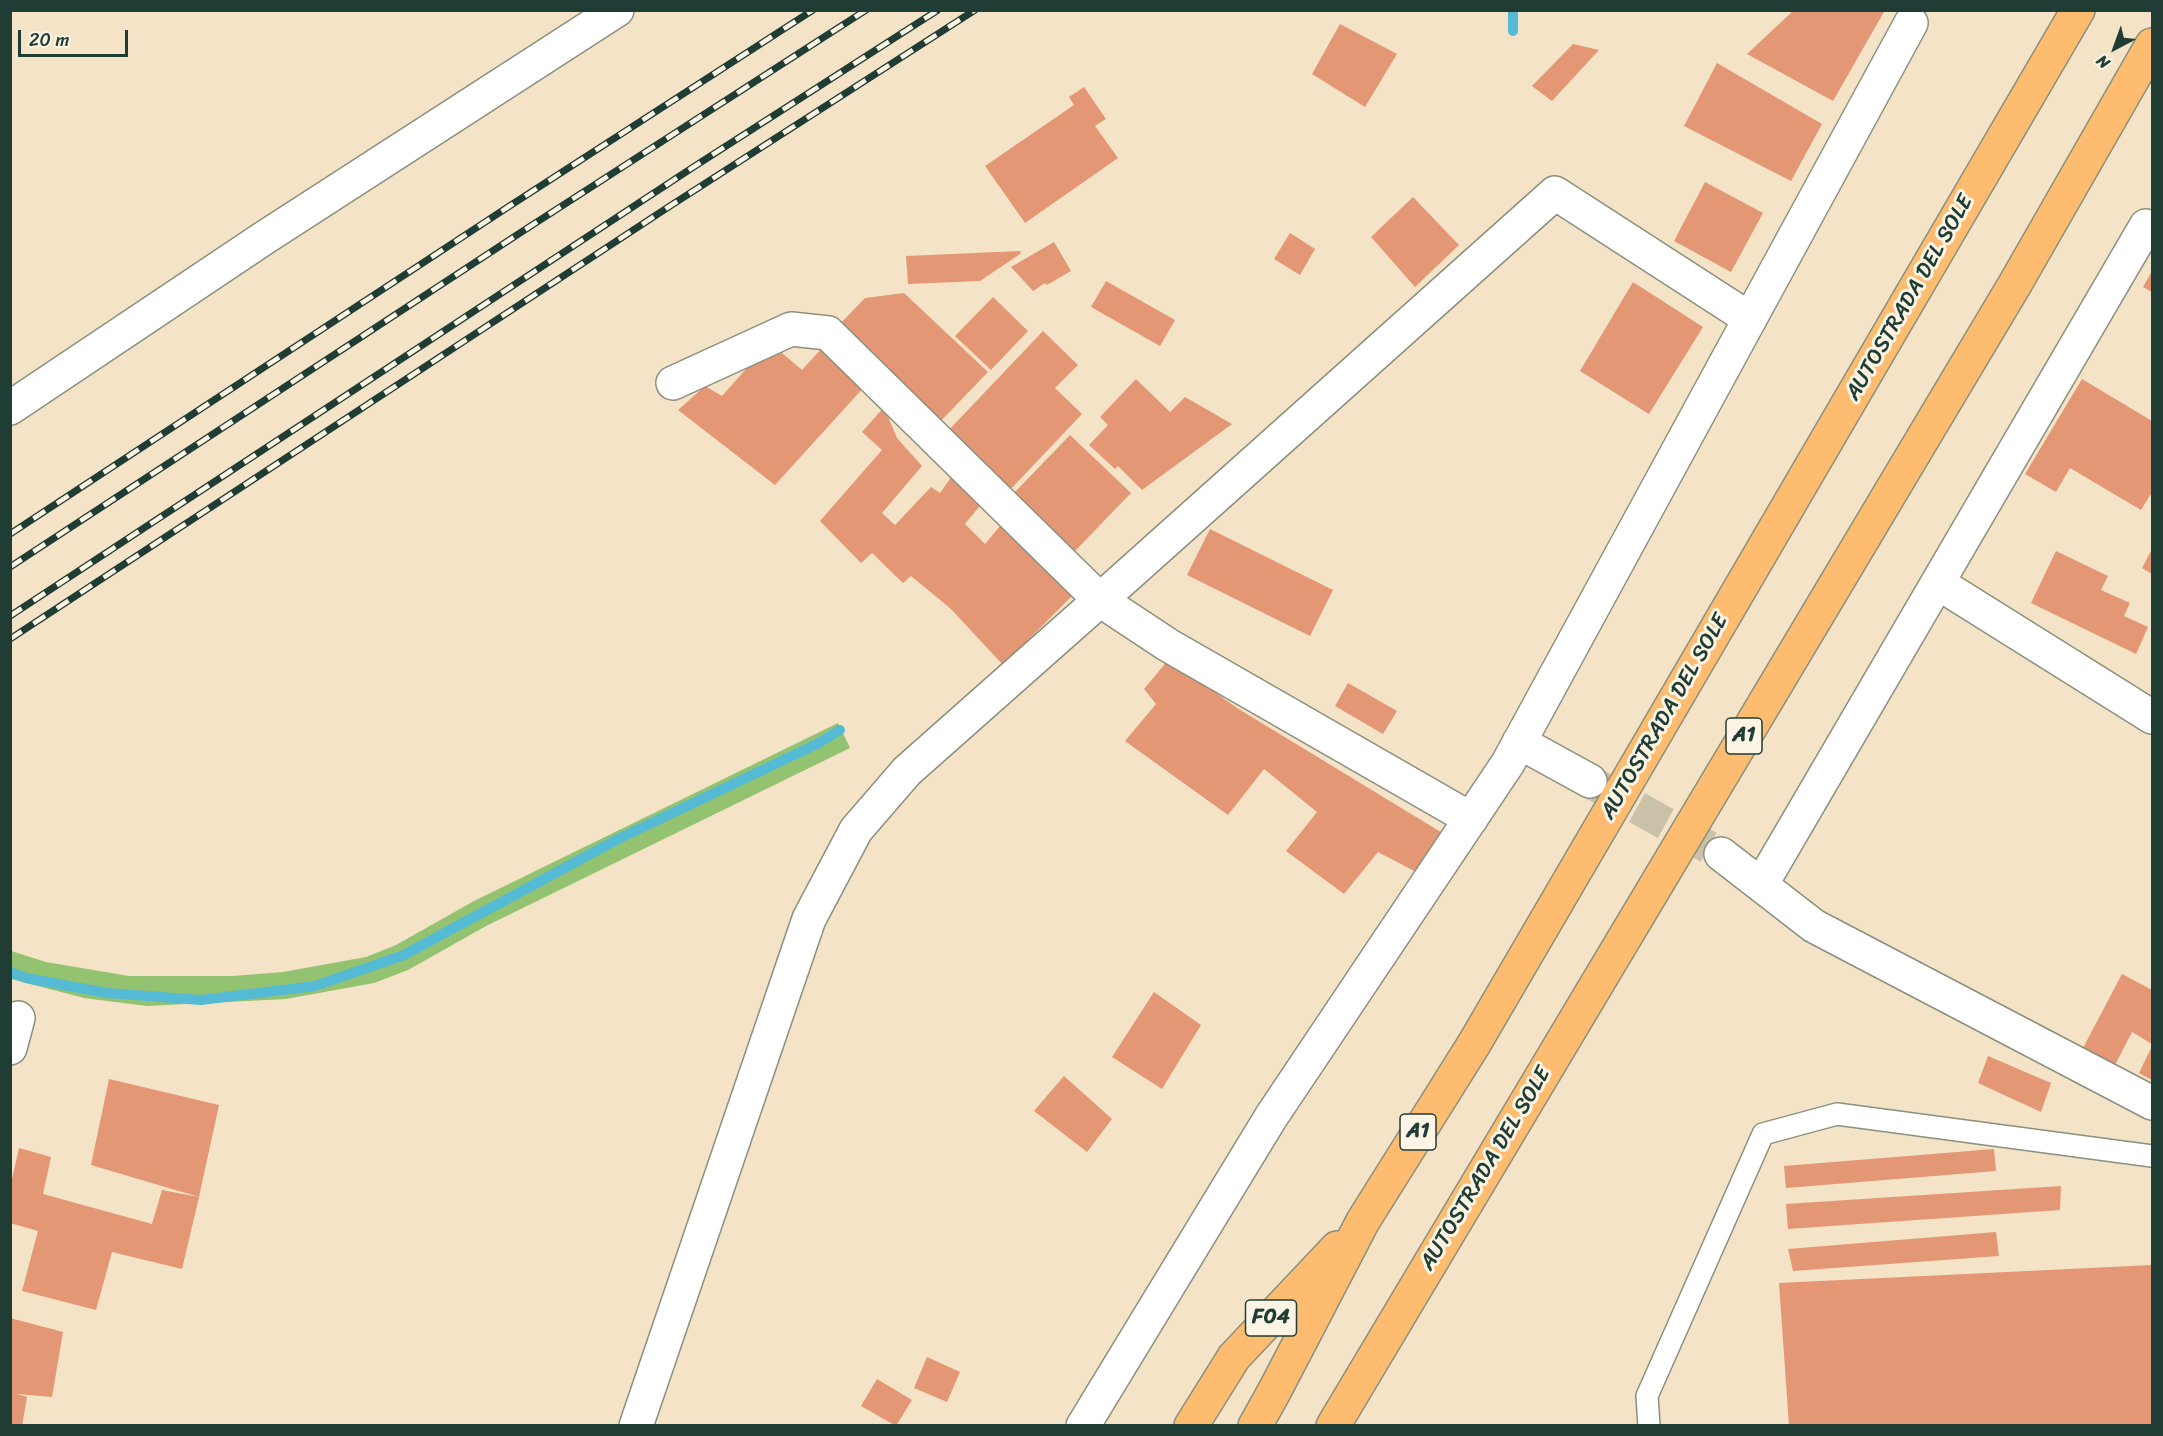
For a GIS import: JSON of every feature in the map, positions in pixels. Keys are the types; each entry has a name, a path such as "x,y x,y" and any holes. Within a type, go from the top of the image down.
{"highway":[{"name":"AUTOSTRADA DEL SOLE","path":"1255,1425 1363,1221 1486,1023 2078,10"},
{"name":"AUTOSTRADA DEL SOLE","path":"1333,1425 2003,304 2152,45"},
{"name":"F04","path":"1191,1425 1234,1357 1363,1221"}],"street":[{"path":"10,408 264,238 617,10"},
{"path":"1083,1425 1271,1117 1508,763 1911,23"},
{"path":"636,1425 809,919 856,830 907,771 1555,193 1750,319"},
{"path":"1761,885 2146,226"},
{"path":"673,383 791,329 828,333 1100,600 1168,645 1471,819"},
{"path":"1938,583 2152,717"},
{"path":"1519,742 1590,782"},
{"path":"1721,854 1814,926 2152,1103"}],"lane":[{"path":"1649,1425 1647,1396 1763,1134 1837,1114 2152,1156"}],"green space":[{"path":"838,723 850,748 486,926 408,970 374,983 286,999 147,1006 84,998 11,979 11,951 46,962 129,976 233,976 283,972 366,957 396,945 474,901"}],"building":[{"path":"1794,10 1885,10 1833,101 1747,54"},
{"path":"1340,24 1397,54 1365,107 1312,74"},
{"path":"1573,44 1599,50 1552,101 1532,86"},
{"path":"1717,63 1822,124 1791,181 1684,126"},
{"path":"1084,87 1106,119 1095,126 1118,158 1025,223 985,166 1074,105 1069,97"},
{"path":"1705,182 1763,213 1731,272 1674,241"},
{"path":"1413,197 1459,245 1415,287 1371,237"},
{"path":"1290,233 1315,249 1300,275 1274,259"},
{"path":"1054,242 1071,271 1033,291 1011,267"},
{"path":"1021,251 1020,254 980,281 908,284 906,256"},
{"path":"2152,271 2152,292 2143,287"},
{"path":"1106,281 1175,320 1160,346 1091,307"},
{"path":"1633,282 1703,327 1649,414 1580,371"},
{"path":"904,293 988,372 936,426 838,326 865,298"},
{"path":"993,297 1028,331 991,370 955,336"},
{"path":"1043,331 1078,365 1055,388 1082,414 1008,492 946,433"},
{"path":"822,348 865,386 775,485 678,410 705,386 722,396 754,360 782,353 802,370"},
{"path":"1136,379 1170,412 1185,397 1232,424 1142,490 1118,466 1115,469 1089,445 1108,425 1100,417"},
{"path":"2082,379 2152,421 2152,492 2141,510 2070,468 2056,492 2025,474"},
{"path":"884,407 897,438 922,466 882,513 895,525 931,487 940,493 952,476 983,502 965,524 985,544 1000,526 1017,540 1072,596 1003,665 951,609 911,576 903,583 872,553 861,563 820,521 882,450 862,432"},
{"path":"1070,435 1131,493 1075,551 1014,493"},
{"path":"1210,529 1333,590 1310,636 1187,575"},
{"path":"2152,549 2152,574 2142,568"},
{"path":"2056,551 2108,576 2101,590 2130,603 2124,616 2148,627 2136,654 2031,603"},
{"path":"1169,659 1237,708 1444,834 1418,873 1378,852 1344,894 1286,851 1317,812 1264,769 1228,815 1125,741 1156,704 1144,689"},
{"path":"1348,683 1397,711 1383,734 1335,706"},
{"path":"2122,974 2152,990 2152,1044 2132,1032 2115,1065 2083,1048"},
{"path":"1154,992 1201,1025 1162,1089 1112,1057"},
{"path":"2152,1046 2152,1080 2139,1073"},
{"path":"1988,1056 2051,1083 2041,1112 1978,1083"},
{"path":"1064,1076 1112,1119 1087,1152 1034,1111"},
{"path":"109,1079 219,1105 199,1197 91,1165"},
{"path":"19,1148 51,1157 43,1194 152,1224 162,1190 199,1197 182,1269 112,1252 96,1310 22,1291 38,1231 10,1223 10,1188"},
{"path":"1994,1149 1996,1171 1786,1188 1784,1166"},
{"path":"2061,1186 2060,1210 1788,1229 1786,1204"},
{"path":"1996,1232 1999,1256 1793,1271 1788,1249"},
{"path":"2152,1265 2152,1426 1789,1426 1779,1283"},
{"path":"10,1318 63,1332 52,1397 17,1394 27,1397 22,1426 10,1426"},
{"path":"927,1357 960,1372 947,1402 914,1388"},
{"path":"877,1379 912,1400 896,1426 861,1406"}],"waterway":[{"path":"1513,10 1513,31"},
{"path":"10,972 26,978 107,993 201,1000 315,986 404,955 618,839 817,744 840,730"}],"tunnel":[{"path":"1594,784 1721,854"}],"railway":[{"path":"10,534 813,10"},
{"path":"10,567 523,231 866,10"},
{"path":"10,616 695,166 938,10"},
{"path":"10,639 670,206 975,10"}]}
